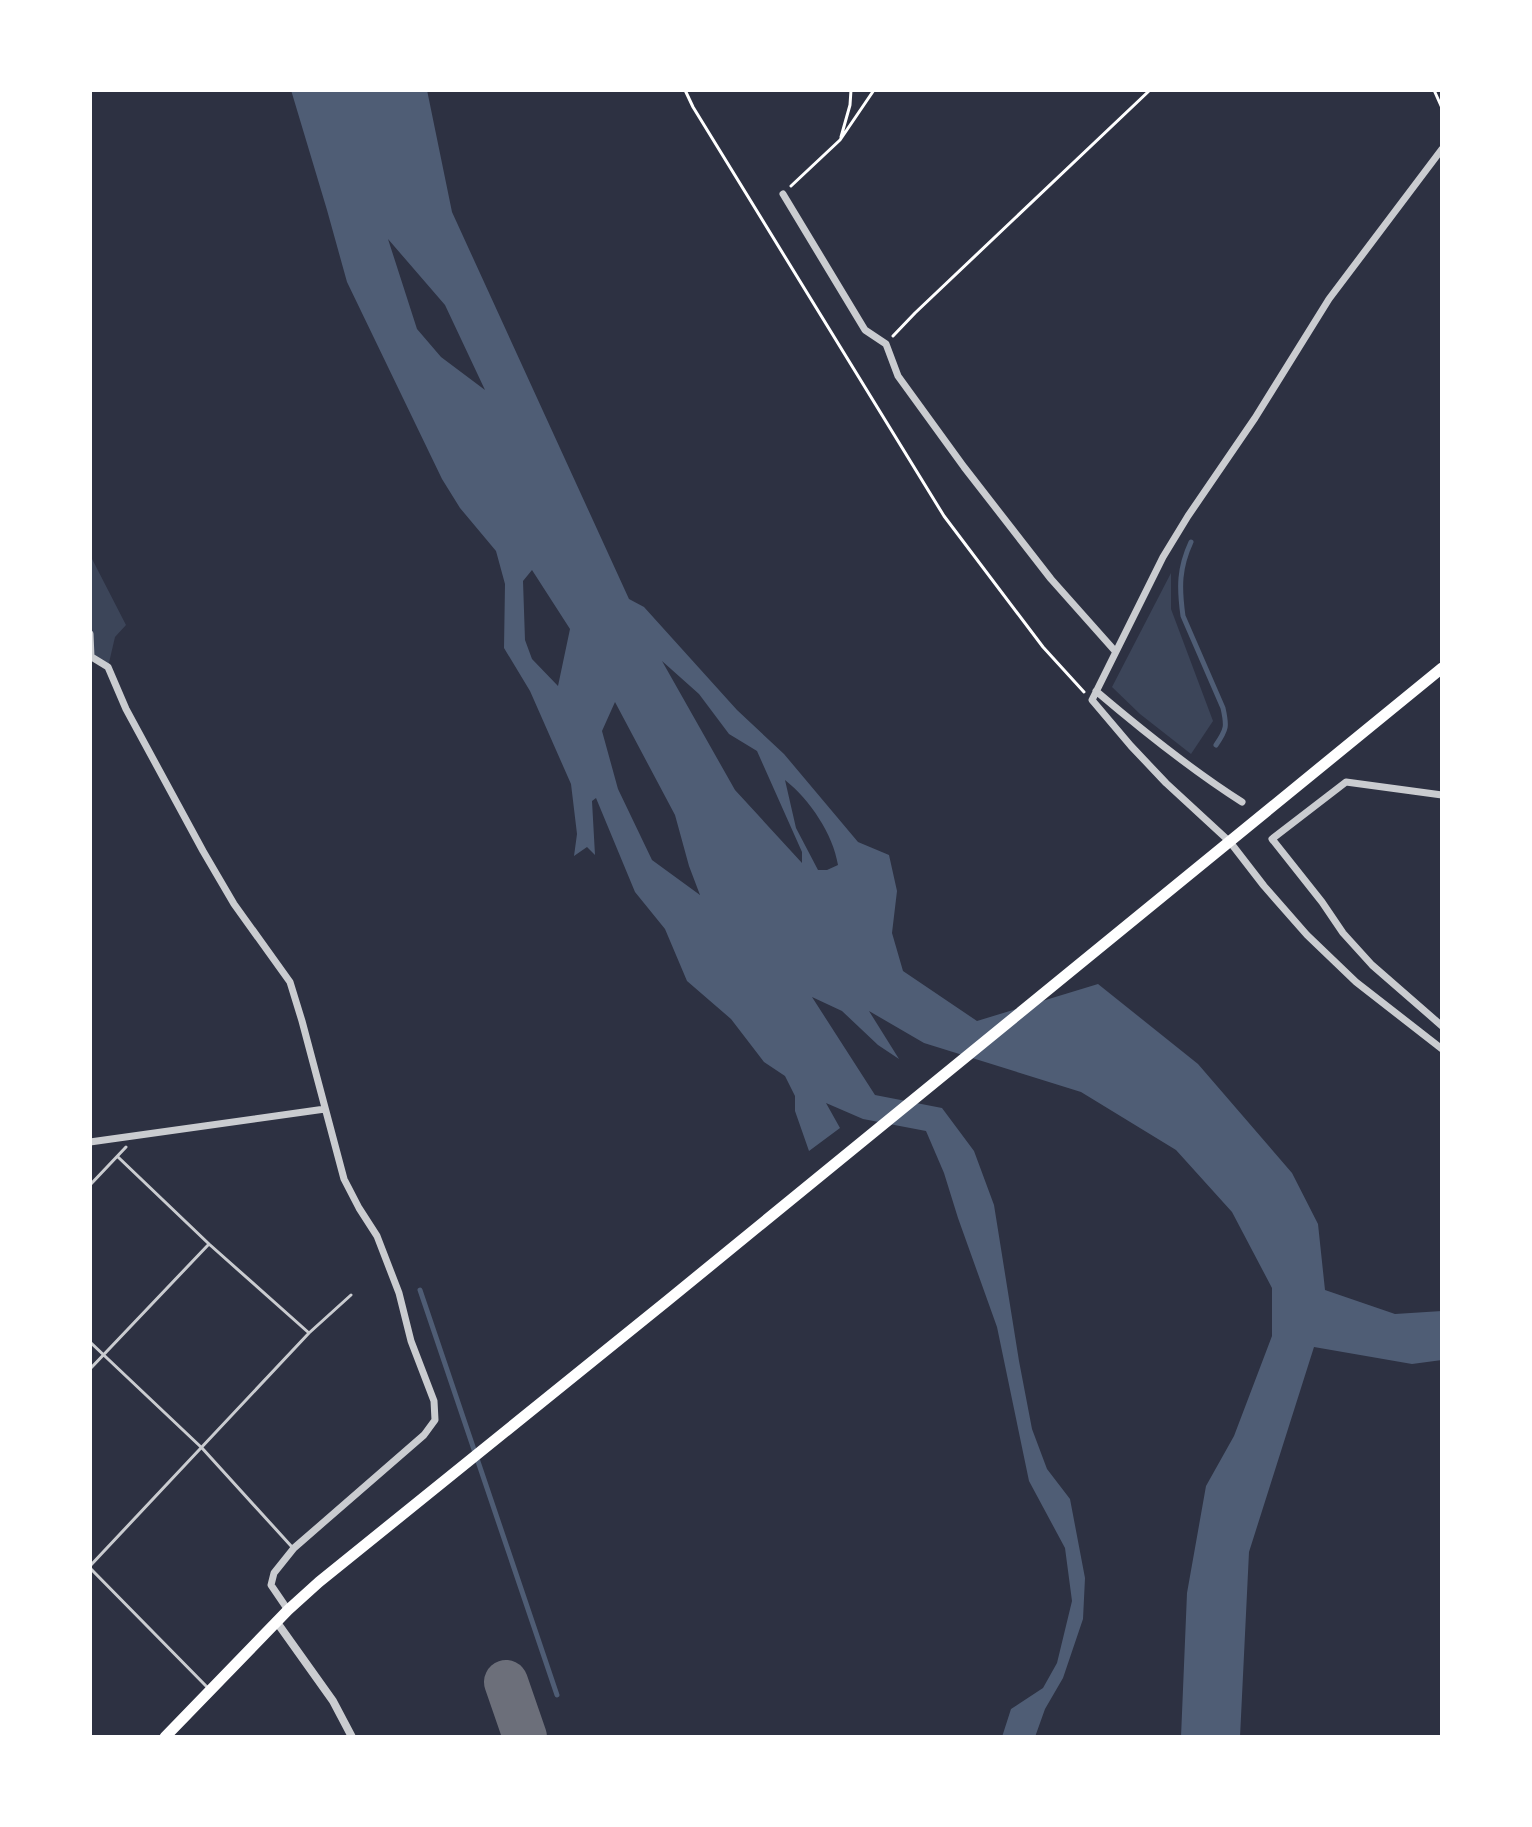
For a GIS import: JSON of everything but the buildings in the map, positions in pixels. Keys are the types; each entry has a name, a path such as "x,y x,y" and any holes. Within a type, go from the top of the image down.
{"highway":[{"path":"165,1737 276,1621 319,1582 1442,668"}],"street":[{"path":"1442,149 1329,299 1255,418 1188,516 1163,557 1092,700 1166,783 1230,842 1307,935 1356,982 1442,1049"},
{"path":"783,194 865,330 886,344 898,376 964,467 1051,579 1115,651"},
{"path":"90,634 91,656 108,667 126,709 203,851 234,904 290,982 344,1179 377,1236 434,1401 435,1420 424,1435 294,1548 274,1573 271,1585 288,1610"},
{"path":"1096,691 1161,745 1242,802"},
{"path":"1442,795 1346,782 1272,839 1343,933 1372,965 1442,1026"},
{"path":"90,1142 325,1109"},
{"path":"276,1621 333,1701 352,1737"}],"lane":[{"path":"90,1185 126,1147"},
{"path":"118,1157 309,1333"},
{"path":"90,1369 209,1244"},
{"path":"211,1691 90,1567 309,1333 351,1295"},
{"path":"90,1342 202,1448 294,1548"}],"path":[{"path":"685,90 944,516 1043,647 1092,700"},
{"path":"840,140 851,90"},
{"path":"783,194 840,140 874,90"},
{"path":"886,344 1150,90"},
{"path":"1434,90 1442,108"}],"shaded area":[{"path":"291,90 427,90 452,212 629,599 644,607 737,710 784,754 858,842 889,855 897,891 892,933 903,971 977,1021 1098,984 1198,1064 1292,1173 1318,1224 1325,1290 1395,1314 1442,1311 1442,1360 1412,1364 1314,1347 1249,1552 1240,1737 1181,1737 1187,1593 1206,1486 1234,1436 1272,1336 1272,1288 1232,1212 1176,1150 1081,1092 924,1043 869,1011 899,1059 878,1045 842,1011 812,997 875,1095 942,1108 974,1151 994,1205 1032,1429 1047,1469 1070,1499 1085,1578 1083,1619 1063,1678 1045,1709 1035,1737 1002,1737 1011,1709 1043,1688 1057,1663 1072,1601 1065,1548 1029,1481 997,1327 944,1173 926,1131 863,1119 826,1103 840,1128 809,1151 795,1111 795,1096 785,1076 764,1062 731,1019 687,981 665,929 635,892 596,798 592,801 595,855 587,847 574,856 577,834 571,784 530,691 504,648 505,584 496,551 460,508 442,479 347,282","holes":["388,239 445,305 485,390 441,357 417,329","532,570 570,629 558,686 532,659 525,640 523,581","662,661 699,694 729,734 757,751 802,852 802,863 735,790","615,702 675,815 700,895 652,860 618,789 602,731","785,780 811,808 831,841 838,865 818,870 796,828"]},
{"path":"90,555 126,625 115,637 108,667 91,657"},
{"path":"1171,573 1171,609 1213,721 1191,754 1140,714 1112,687"}],"waterway":[{"path":"1191,542 1182,569 1183,616 1223,708 1225,727 1216,745"},
{"path":"420,1290 557,1695"}],"taxiway":[{"path":"506,1682 525,1737"}]}
